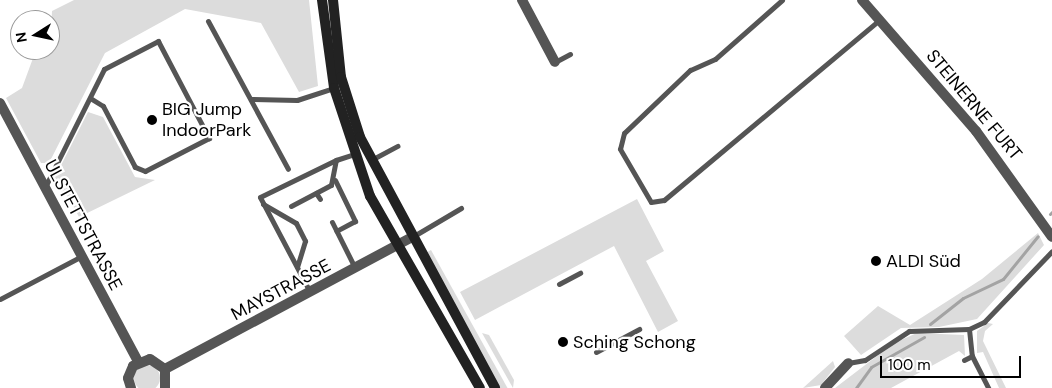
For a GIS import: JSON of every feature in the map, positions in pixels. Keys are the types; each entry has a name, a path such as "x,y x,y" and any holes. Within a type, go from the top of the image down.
{"main road":[{"path":"322,0 334,88 354,154 397,245 480,388"},
{"path":"332,0 341,77 371,160 495,388"}],"street":[{"path":"522,0 555,62"},
{"name":"STEINERNE FURT","path":"862,0 1005,166 1052,237"},
{"name":"ULSTETTSTRASSE","path":"0,103 138,361"},
{"name":"MAYSTRASSE","path":"165,369 412,237"},
{"path":"131,388 130,371 138,361 156,361 165,369 165,388"},
{"path":"825,388 848,363"}],"lane":[{"path":"782,0 715,59 690,70 624,133 620,149 651,202 664,200 837,51 880,20"},
{"path":"208,20 288,169"},
{"path":"46,188 90,98 104,70 158,42 209,138 145,171 135,167 103,106 90,98"},
{"path":"555,62 570,54"},
{"path":"251,99 298,100 334,88"},
{"path":"371,160 398,146"},
{"path":"311,292 260,197 336,160 354,154"},
{"path":"336,160 335,180 355,221 336,232"},
{"path":"291,206 316,193 335,180"},
{"path":"316,193 320,199"},
{"path":"263,204 296,223 305,241 297,268"},
{"path":"412,237 461,208"},
{"path":"332,222 355,268"},
{"path":"848,363 865,360 897,337 918,329 969,330 990,317 1052,251"},
{"path":"0,299 82,256"},
{"path":"559,284 580,273"},
{"path":"596,352 639,329"},
{"path":"969,330 972,356 988,388"},
{"path":"964,360 972,356"}],"shaded area":[{"path":"74,0 309,0 318,86 299,92 261,23 185,9 105,53 49,163 41,163 6,98 22,88 32,60 60,60 60,10 54,10"},
{"path":"88,112 103,117 135,177 155,180 79,217 69,198 52,183"},
{"path":"637,199 664,251 646,261 678,321 658,332 614,246 475,320 460,292"},
{"path":"1038,233 1044,245 977,319 939,327 901,328 861,355 844,336 878,306 910,325 982,279"},
{"path":"431,250 507,388 499,388 425,253"},
{"path":"988,323 993,324 985,331 983,341 1006,388 999,388 983,352 977,353 977,331"},
{"path":"482,333 489,335 514,380 513,388"},
{"path":"917,333 964,335 965,356 959,351 891,388 835,388 894,343"},
{"path":"833,361 835,367 821,385 803,388"},
{"path":"147,365 156,369 160,378 156,387 147,391 138,387 134,378 138,369"}],"waterway":[{"path":"930,324 963,298 1003,279 1038,236"},
{"path":"856,388 871,367 924,337"}],"place":[{"name":"BIG Jump IndoorPark","path":"152,120"},
{"name":"ALDI Süd","path":"876,261"},
{"name":"Sching Schong","path":"563,342"}]}
